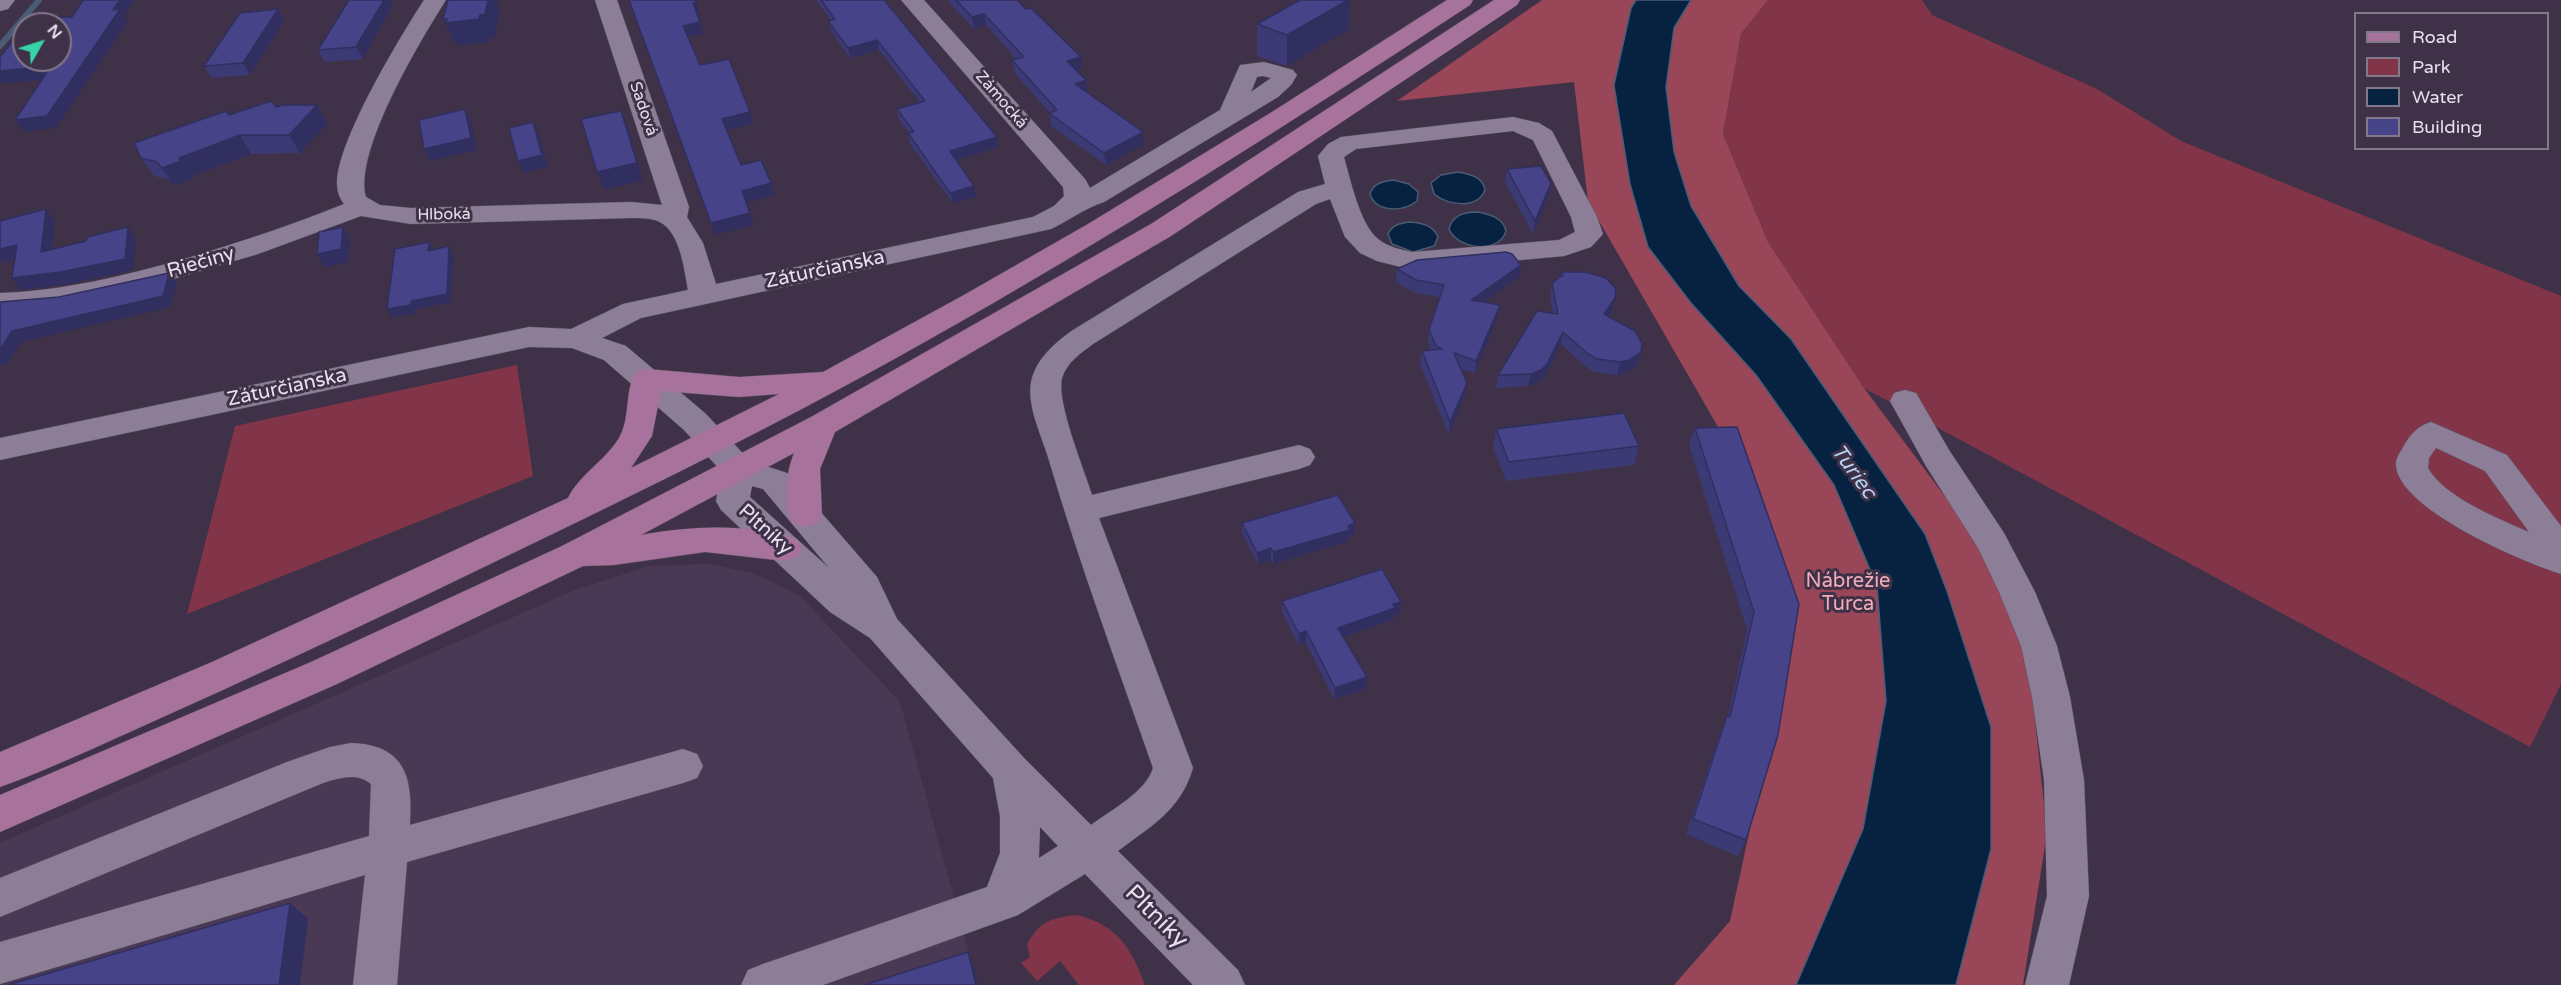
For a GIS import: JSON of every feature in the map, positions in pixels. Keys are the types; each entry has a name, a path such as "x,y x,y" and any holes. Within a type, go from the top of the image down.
{"main road":[{"path":"0,770 323,628 716,442 974,303 1098,230 1368,62 1462,0"},
{"path":"0,814 324,673 574,555 822,425 1161,231 1509,0"},
{"path":"573,511 635,438 640,424 647,379 739,387 832,380"},
{"path":"805,515 804,469 822,425"},
{"path":"574,555 619,553 693,540 719,539 785,548"}],"street":[{"path":"0,4 4,0"},
{"path":"360,207 351,196 349,182 354,162 381,94 414,32 435,0"},
{"name":"Sadová","path":"606,0 676,207 673,219"},
{"name":"Zámocká","path":"912,0 1076,185 1079,194 1075,203"},
{"name":"Záturčianska","path":"575,339 633,311 1041,223 1062,214 1075,203 1095,196 1231,114"},
{"path":"1513,124 1530,128 1543,136 1584,217 1589,234 1581,241 1563,248 1413,261 1387,255 1370,247 1359,237 1339,188 1331,156 1337,149 1350,142 1513,124"},
{"path":"763,985 1003,901 1089,850 1151,803 1168,785 1173,768 1080,510 1046,399 1047,378 1066,349 1083,337 1307,198 1339,188"},
{"name":"Hlboká","path":"360,207 377,213 411,216 631,210 652,211 673,219"},
{"name":"Riečiny","path":"0,302 99,290 133,282 290,235 360,207"},
{"path":"673,219 689,243 698,267 704,296"},
{"name":"Záturčianska","path":"0,449 529,337 575,339 615,353 716,442 739,469"},
{"path":"1905,401 1937,458 1992,542 2017,592 2039,646 2051,697 2064,780 2068,896 2047,985"},
{"path":"2561,551 2496,463 2431,433 2412,456 2412,469 2422,486 2440,502 2561,561"},
{"path":"1080,510 1299,457"},
{"name":"Pltníky","path":"883,628 865,587 775,481 739,469 733,501 843,602 883,628 1011,771 1223,985"},
{"path":"0,898 301,774 333,763 353,760 370,762 389,776 392,794 389,849 375,985"},
{"path":"0,963 682,766"},
{"path":"1003,901 1020,853 1020,816 1011,771"}],"shaded area":[{"path":"711,564 755,574 800,596 900,702 978,985 0,985 0,843 575,590 649,566"}],"green space":[{"name":"Nábrežie Turca","path":"1542,0 1768,0 1741,34 1723,134 1768,242 1864,388 1970,530 2027,645 2047,833 2023,985 1674,985 1730,921 1792,635 1721,432 1588,202 1574,82 1397,101"},
{"path":"1768,0 1922,0 1932,15 2097,89 2181,141 2561,296 2561,684 2530,747 1864,388 1768,242 1723,134 1741,34"},
{"path":"517,365 533,476 187,614 235,426"},
{"path":"1078,915 1103,925 1121,940 1134,960 1145,985 1079,985 1060,961 1037,981 1021,963 1030,957 1027,944 1042,925 1061,917"}],"water":[{"name":"Turiec","path":"1636,0 1691,0 1674,28 1666,87 1674,152 1691,206 1739,286 1791,339 1925,534 1947,591 1991,727 1991,849 1956,985 1796,985 1863,829 1886,701 1877,586 1834,485 1756,375 1691,303 1648,247 1630,184 1614,85 1631,8"},
{"path":"1458,172 1471,175 1482,182 1485,190 1476,201 1454,203 1434,194 1431,183 1441,175"},
{"path":"1394,180 1409,184 1418,192 1417,201 1398,209 1378,205 1370,194 1371,190 1379,183"},
{"path":"1477,212 1495,217 1502,223 1506,231 1502,239 1495,244 1478,246 1469,245 1453,236 1449,229 1456,217"},
{"path":"1410,222 1423,224 1433,230 1438,237 1434,246 1413,252 1392,244 1388,234 1392,228"}],"building":[{"path":"83,0 120,0 113,10 120,9 47,116 15,120 47,72 72,72 72,17"},
{"path":"349,0 384,0 356,47 318,50"},
{"path":"448,0 488,0 485,14 480,15 479,19 446,23 447,19 443,19"},
{"path":"629,0 695,0 697,3 693,3 700,22 683,26 700,65 729,59 750,112 722,119 741,165 761,160 771,183 742,191 750,213 711,223"},
{"path":"821,0 884,0 997,137 950,151 974,186 950,193 908,133 914,132 897,109 925,101 877,40 848,48 828,21 835,19"},
{"path":"956,0 1017,0 1026,9 1031,8 1081,57 1067,61 1086,80 1075,84 1143,132 1104,153 1049,113 1057,110 1012,60 1024,57 984,14 972,17"},
{"path":"1300,0 1348,0 1287,35 1257,24"},
{"path":"278,9 243,63 204,66 240,13"},
{"path":"12,42 12,70 0,71 0,57"},
{"path":"271,101 276,107 317,105 289,135 240,135 179,158 181,161 162,168 157,162 141,158 134,143 226,111 229,115"},
{"path":"465,109 471,138 424,149 419,120"},
{"path":"621,111 637,163 597,172 581,119"},
{"path":"533,122 542,155 518,161 509,128"},
{"path":"1541,166 1551,183 1535,221 1507,169"},
{"path":"46,209 41,252 86,241 87,237 128,227 125,259 60,272 12,278 17,245 0,249 0,221"},
{"path":"343,227 341,249 317,254 319,232"},
{"path":"429,242 428,251 449,246 447,294 411,301 411,305 387,309 395,249"},
{"path":"1506,252 1512,254 1521,265 1471,300 1500,305 1476,361 1454,353 1467,383 1450,422 1422,351 1442,349 1436,346 1429,330 1444,285 1416,280 1397,269 1417,260"},
{"path":"1561,272 1586,272 1606,278 1616,289 1615,298 1604,314 1635,331 1642,343 1641,352 1629,360 1620,362 1597,359 1563,332 1547,364 1541,370 1531,374 1498,375 1537,311 1558,314 1552,283 1563,275"},
{"path":"169,273 163,296 12,331 0,350 0,302 59,297"},
{"path":"1624,413 1639,446 1509,462 1496,429"},
{"path":"1737,427 1799,604 1778,735 1746,840 1693,819 1727,716 1730,717 1754,612 1695,428"},
{"path":"1338,495 1355,523 1348,526 1350,530 1273,552 1271,548 1257,553 1242,523"},
{"path":"1382,569 1401,602 1393,604 1395,608 1338,628 1367,677 1335,688 1306,631 1299,634 1282,601"},
{"path":"290,903 279,985 8,985"},
{"path":"968,952 976,985 864,985"}],"waterway":[{"path":"0,46 39,0"}]}
